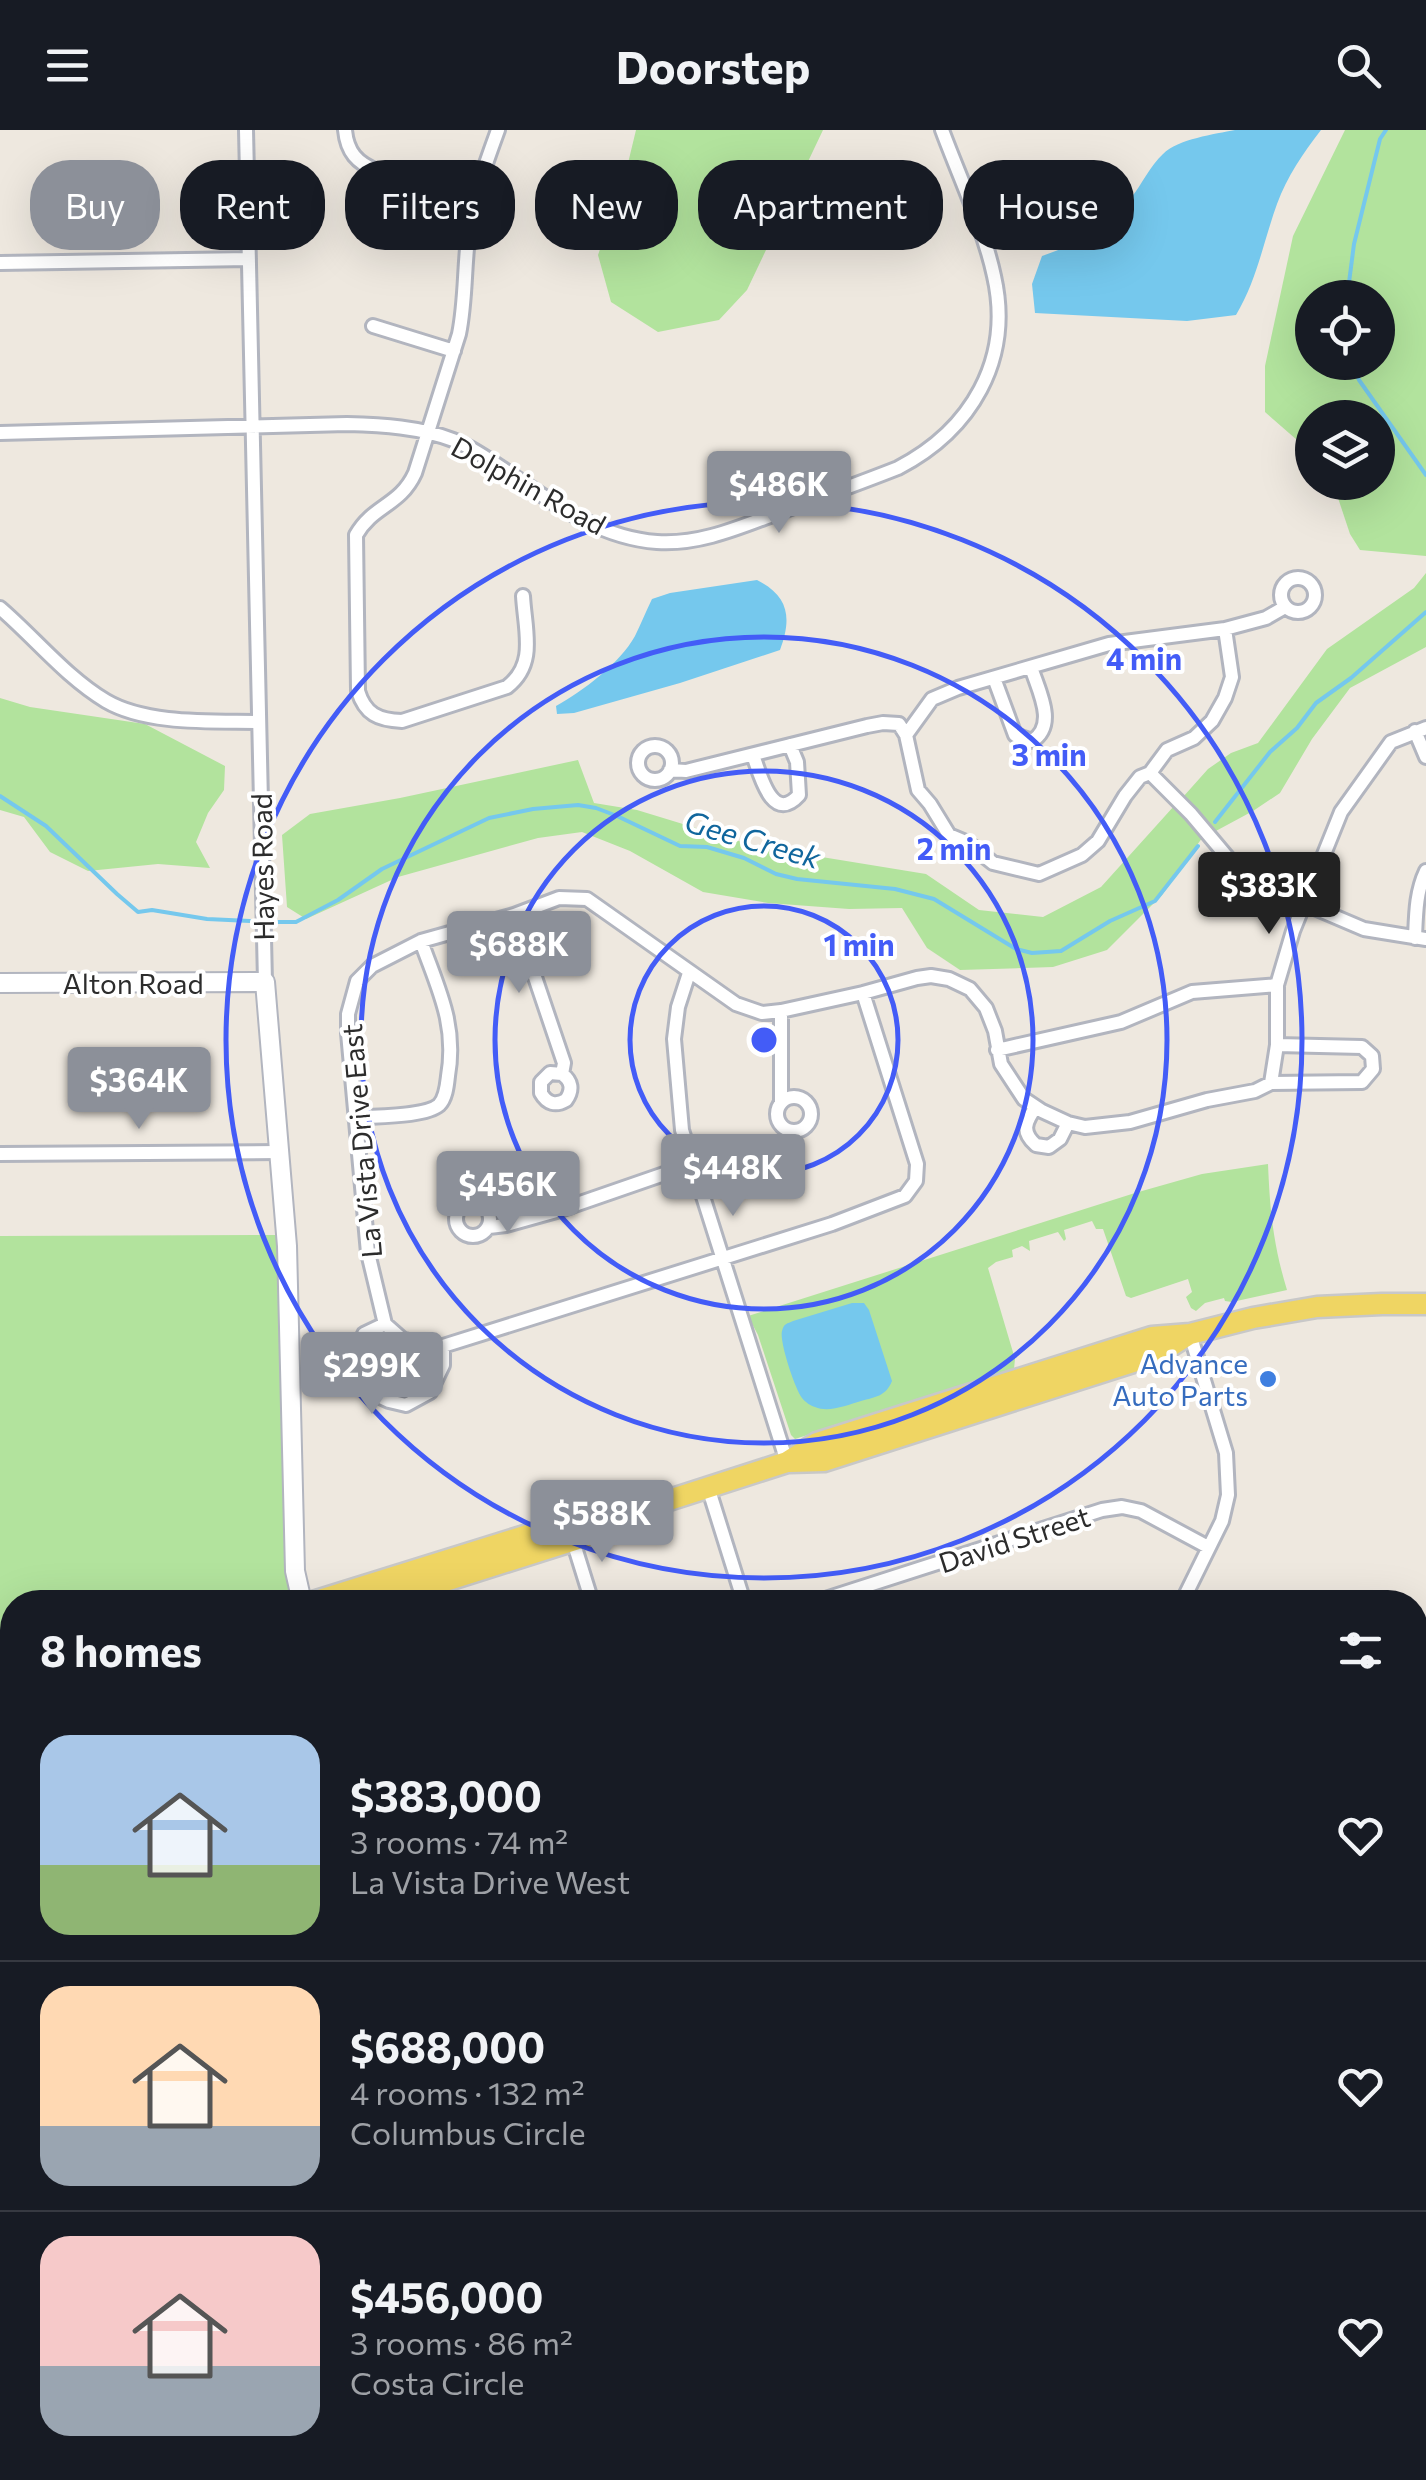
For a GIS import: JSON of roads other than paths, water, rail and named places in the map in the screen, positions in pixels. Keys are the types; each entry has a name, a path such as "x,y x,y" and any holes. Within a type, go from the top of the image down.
{"main road":[{"path":"351,1590 595,1514 629,1512 787,1462 817,1443 1152,1336 1190,1334 1282,1312 1350,1304 1426,1304"},
{"path":"417,1590 600,1532 629,1512"}],"street":[{"name":"Hayes Road","path":"246,130 265,982 288,1264 295,1572 299,1590"},
{"path":"345,130 348,149 358,160"},
{"path":"488,160 498,130"},
{"name":"Dolphin Road","path":"0,434 386,426 455,440 582,520 610,532 659,542 721,534 898,468 944,439 972,406 992,362 999,321 998,298 992,267 943,130"},
{"path":"468,250 464,311 454,351 408,488 374,512 356,534 358,691 362,704 385,720 402,721 507,687 518,679 527,656 523,596"},
{"path":"0,263 249,259"},
{"path":"373,326 454,351"},
{"path":"906,735 932,699 958,688 1109,644 1225,629 1266,618 1286,607"},
{"path":"0,608 86,688 110,703 157,717 259,722"},
{"path":"670,770 686,771 883,723 899,724 906,735 918,790 948,834 968,843 994,863 1039,874 1082,854 1098,840 1140,777 1150,773 1168,750 1194,738 1212,721 1232,677 1225,629"},
{"path":"994,678 1015,734 1032,741 1042,735 1046,722 1031,667"},
{"path":"1272,1083 1277,1045 1277,986 1294,930 1341,812 1391,742 1421,730 1426,757"},
{"path":"753,754 769,796 778,804 786,804 799,795 790,745"},
{"path":"1150,773 1239,871 1256,883 1364,929 1421,938 1418,896 1426,871"},
{"name":"La Vista Drive East","path":"385,1324 368,1253 348,1014 358,981 372,966 421,941 560,898 587,899 736,1004 762,1012 863,994 930,976 958,983 986,1008 1008,1078 1024,1099 1036,1107"},
{"path":"514,915 564,1062 562,1074"},
{"path":"354,1118 425,1112 439,1105 445,1092 452,1052 450,1025 421,941"},
{"path":"690,972 678,1007 674,1039 682,1130 787,1462"},
{"name":"Alton Road","path":"0,984 265,982"},
{"path":"997,1050 1122,1022 1192,992 1277,986"},
{"path":"443,1346 443,1366 430,1392 406,1405 366,1390 356,1365 364,1334 385,1324 402,1339 443,1346 832,1224 905,1196 916,1181 916,1164 863,994"},
{"path":"781,1011 781,1102"},
{"path":"1068,1123 1060,1138 1049,1147 1036,1146 1026,1135 1025,1126 1036,1107 1068,1123 1085,1126 1130,1122 1255,1091 1272,1083 1362,1082 1373,1069 1372,1056 1362,1047 1277,1045"},
{"path":"0,1154 279,1152"},
{"path":"489,1227 560,1210 694,1164"},
{"path":"1188,1590 1222,1521 1228,1495 1226,1453 1190,1334"},
{"path":"708,1487 740,1590"},
{"name":"David Street","path":"875,1590 1102,1510 1122,1507 1141,1511 1208,1548"},
{"path":"572,1541 588,1590"}],"water":[{"path":"1235,130 1321,130 1281,194 1255,275 1236,315 1187,321 1035,313 1032,284 1042,256 1056,250 1134,250 1134,194 1158,159 1178,144"},
{"path":"757,580 776,593 785,609 786,628 780,650 680,683 574,713 557,714 556,706 620,656 635,636 652,599"},
{"path":"864,1303 869,1310 892,1381 876,1397 820,1409 802,1398 796,1385 783,1344 783,1328 793,1321"}],"waterway":[{"name":"Gee Creek","path":"1349,280 1354,244 1380,139 1386,130"},
{"name":"Gee Creek","path":"1359,380 1426,475"},
{"name":"Gee Creek","path":"1215,822 1270,752 1297,728 1316,703 1351,678 1426,612"},
{"name":"Gee Creek","path":"0,796 46,826 138,912 152,910 250,921"},
{"name":"Gee Creek","path":"274,922 296,922 338,900 382,869 489,818 578,805 617,816 680,846 707,847 744,858 776,874 895,889 934,899 1016,949 1032,953 1061,951 1110,921 1155,901 1198,846"}],"place":[{"name":"Advance Auto Parts","path":"1268,1379"}]}
